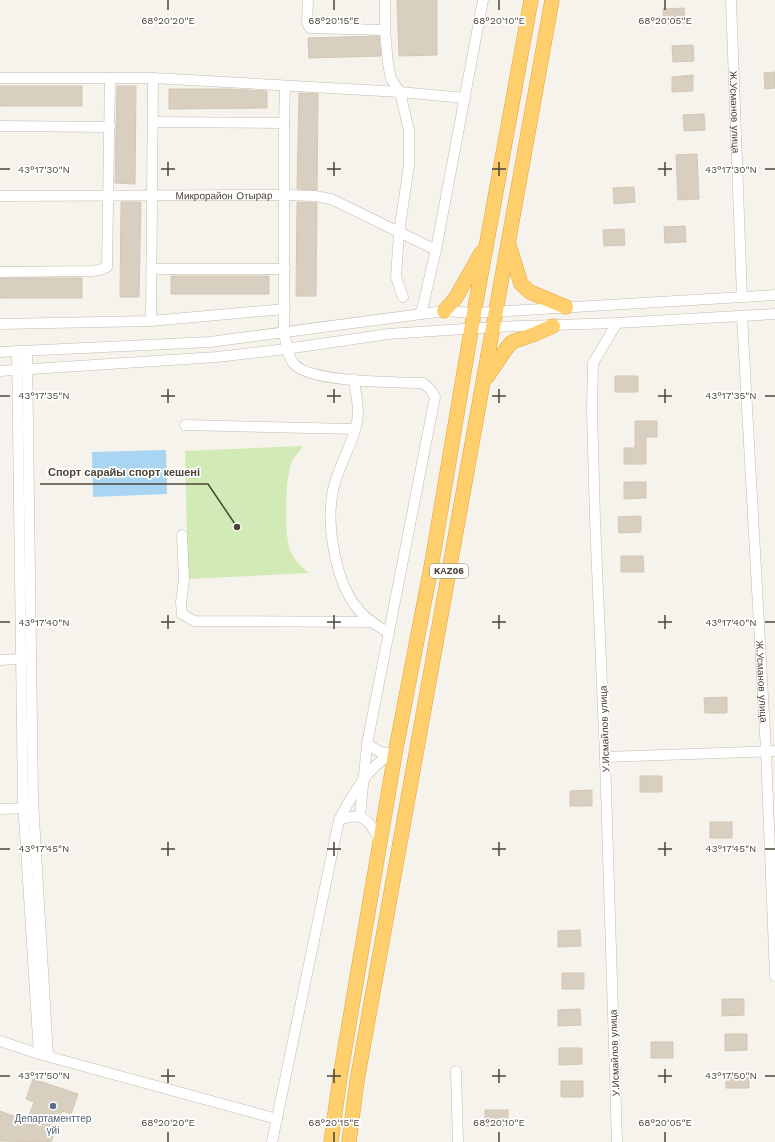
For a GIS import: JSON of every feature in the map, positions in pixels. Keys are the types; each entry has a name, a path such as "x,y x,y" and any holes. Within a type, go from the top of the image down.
{"highway":[{"name":"KАZ06","path":"331,1142 340,1077 395,754 432,562 471,329 531,0"},
{"name":"KАZ06","path":"349,1142 357,1081 552,0"},
{"path":"444,311 455,299 487,242"},
{"path":"508,242 521,284 530,292 566,307"},
{"path":"483,384 512,342 553,326"},
{"path":"432,562 450,565"}],"street":[{"path":"308,0 308,23 310,28 385,30"},
{"path":"385,0 385,30 388,64 391,79 400,92 409,131 409,165 399,233 396,277 403,297"},
{"path":"421,314 436,250 483,0"},
{"name":"Ж.Усманов улица","path":"731,0 742,297"},
{"path":"0,78 153,78 400,92 465,98"},
{"path":"0,272 92,271 104,269 108,263 110,78"},
{"path":"151,321 153,78"},
{"path":"285,86 284,332 286,350 294,364 302,370 314,375 423,383 430,389 435,397 367,744 362,783 360,816"},
{"path":"152,122 284,124"},
{"path":"0,126 110,127"},
{"name":"Микрорайон Отырар","path":"0,196 285,195 331,199 436,250"},
{"path":"152,269 285,269"},
{"path":"0,352 210,342 444,311 474,313 496,312 775,295"},
{"path":"0,324 151,321 285,310"},
{"path":"0,372 217,357 286,350 388,334 494,327 553,326 775,314"},
{"name":"Ж.Усманов улица","path":"742,316 770,751 775,976"},
{"name":"У.Исмайлов улица","path":"617,323 593,363 595,520 605,757 617,1142"},
{"path":"22,351 21,659 28,808 43,1055"},
{"path":"22,370 28,808"},
{"path":"354,379 358,414 333,490 329,513 333,550 350,597 358,610 372,622 389,633"},
{"path":"185,424 354,429"},
{"path":"182,535 184,580 181,602 182,614 186,618 194,621 372,622"},
{"path":"0,660 21,659"},
{"path":"367,744 380,752 395,754"},
{"path":"605,757 770,751"},
{"path":"272,1142 339,820 348,803 362,783 381,761 395,754"},
{"path":"0,809 28,808"},
{"path":"339,820 350,816 360,816 368,821 380,840"},
{"path":"0,1041 43,1055 277,1120"},
{"path":"456,1070 458,1142"}],"green space":[{"path":"303,446 292,461 290,469 286,519 290,550 296,560 309,573 188,579 185,451"}],"water":[{"path":"166,450 167,494 93,497 92,452"}],"building":[{"path":"397,0 437,0 437,55 399,56"},
{"path":"684,8 685,23 664,24 663,9"},
{"path":"379,36 381,56 309,58 308,38"},
{"path":"693,45 694,61 673,62 672,46"},
{"path":"775,72 775,88 765,89 764,73"},
{"path":"693,75 693,91 672,92 672,77"},
{"path":"0,86 82,86 82,106 0,106"},
{"path":"117,86 136,86 135,184 115,183"},
{"path":"169,89 267,91 267,108 169,109"},
{"path":"299,93 318,94 317,190 297,189"},
{"path":"704,114 705,130 684,131 683,115"},
{"path":"697,154 699,199 678,200 676,155"},
{"path":"634,187 635,202 614,204 613,188"},
{"path":"121,202 141,202 139,297 120,297"},
{"path":"297,202 317,203 316,296 296,296"},
{"path":"685,226 686,242 665,243 664,227"},
{"path":"624,229 625,245 604,246 603,230"},
{"path":"171,276 269,276 269,294 171,294"},
{"path":"0,278 82,278 82,298 0,298"},
{"path":"615,376 638,376 638,392 615,392"},
{"path":"635,421 657,421 657,437 646,437 646,464 624,464 624,448 635,448"},
{"path":"624,482 646,482 646,498 624,499"},
{"path":"641,516 641,532 619,533 618,517"},
{"path":"621,556 643,556 644,572 621,572"},
{"path":"727,697 727,713 705,713 704,698"},
{"path":"640,776 662,776 662,792 640,792"},
{"path":"592,790 592,806 570,806 570,791"},
{"path":"710,822 732,822 732,838 710,838"},
{"path":"580,930 581,946 558,947 558,931"},
{"path":"562,973 584,973 584,989 562,989"},
{"path":"722,999 744,999 744,1015 722,1016"},
{"path":"580,1009 581,1025 558,1026 558,1010"},
{"path":"725,1034 747,1034 747,1050 725,1051"},
{"path":"651,1042 673,1042 673,1058 651,1058"},
{"path":"559,1048 582,1048 582,1064 559,1065"},
{"path":"726,1072 749,1072 749,1088 726,1088"},
{"name":"Департаменттер үйі","path":"33,1079 78,1094 71,1114 62,1111 51,1142 0,1141 0,1111 27,1121 34,1102 26,1099"},
{"path":"561,1081 583,1081 583,1097 561,1097"},
{"path":"485,1110 508,1110 508,1126 485,1126"}],"place":[{"name":"Спорт сарайы спорт кешені","path":"237,527"},
{"name":"Департаменттер үйі","path":"53,1106"}]}
